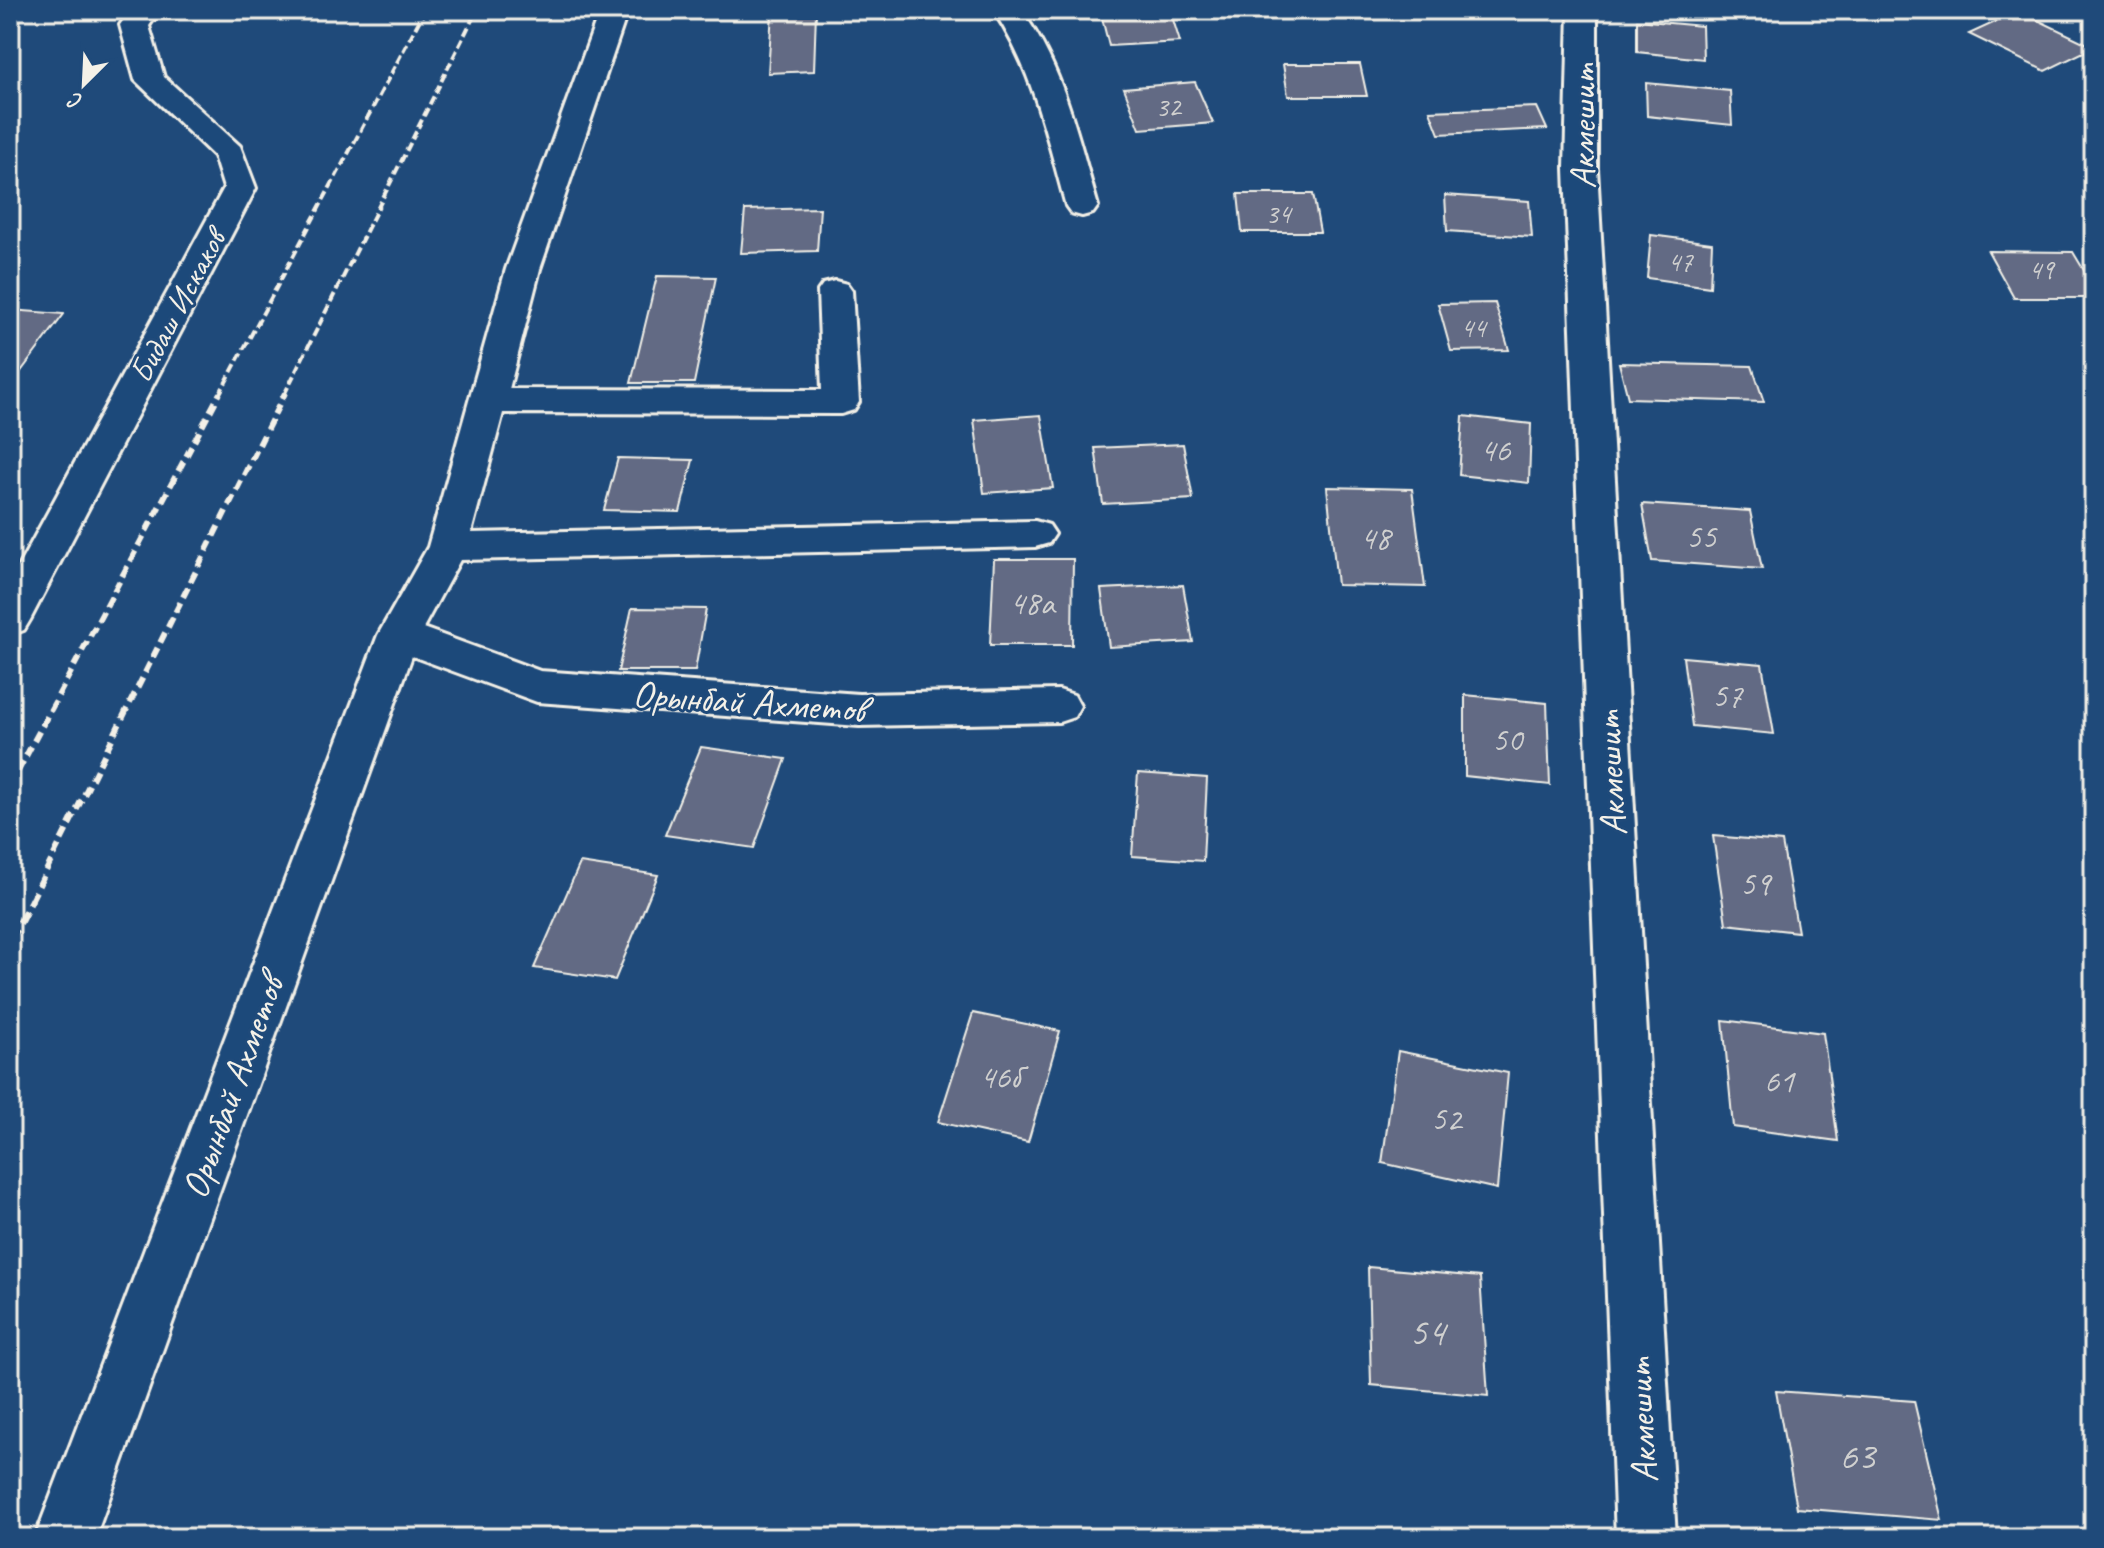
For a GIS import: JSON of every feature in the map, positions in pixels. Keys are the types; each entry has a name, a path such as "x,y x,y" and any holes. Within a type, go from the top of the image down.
{"street":[{"name":"Бидаш Искаков","path":"10,620 240,188 229,153 150,80 134,25 146,10"},
{"name":"Орынбай Ахметов","path":"65,1538 399,635 448,547 523,269 614,10"},
{"path":"1007,10 1017,22 1048,89 1082,206"},
{"name":"Акмешит","path":"1583,10 1581,168 1646,1538"},
{"path":"489,401 841,402 835,291"},
{"path":"448,547 1035,534"},
{"name":"Орынбай Ахметов","path":"399,635 537,686 859,710 1059,706"}],"building":[{"path":"1100,10 1170,10 1180,42 1109,46"},
{"path":"816,11 814,71 768,73 772,12"},
{"path":"2019,11 2094,47 2045,71 1969,34"},
{"path":"1637,20 1702,26 1703,59 1637,52"},
{"path":"1283,64 1360,64 1367,96 1288,96"},
{"path":"1195,82 1213,123 1140,129 1124,88"},
{"path":"1646,83 1730,91 1732,125 1647,116"},
{"path":"1537,107 1547,129 1439,134 1430,111"},
{"path":"1238,194 1313,194 1320,232 1242,232"},
{"path":"1445,195 1529,201 1532,237 1447,231"},
{"path":"820,208 817,251 741,253 745,210"},
{"path":"1651,235 1712,243 1710,287 1647,278"},
{"path":"1988,251 2073,252 2094,287 2094,298 2014,298"},
{"path":"657,276 716,277 694,383 631,383"},
{"path":"1495,303 1509,350 1451,351 1438,304"},
{"path":"10,310 64,314 10,386"},
{"path":"1619,363 1752,366 1764,402 1628,398"},
{"path":"1041,415 1053,488 984,493 974,420"},
{"path":"1463,416 1531,424 1529,483 1459,475"},
{"path":"1183,444 1193,499 1103,504 1095,448"},
{"path":"618,458 693,460 680,512 604,510"},
{"path":"1327,487 1412,489 1425,587 1337,585"},
{"path":"1642,504 1750,511 1762,569 1652,561"},
{"path":"994,559 1073,559 1072,645 990,645"},
{"path":"1183,585 1193,642 1109,647 1101,589"},
{"path":"632,608 706,609 695,671 618,671"},
{"path":"1683,657 1762,664 1774,734 1692,726"},
{"path":"1465,695 1547,703 1550,785 1465,776"},
{"path":"701,747 786,759 754,848 665,835"},
{"path":"1138,773 1207,778 1203,861 1132,856"},
{"path":"1713,836 1782,842 1798,932 1726,924"},
{"path":"580,863 658,875 615,980 534,968"},
{"path":"973,1013 1060,1031 1028,1142 938,1122"},
{"path":"1723,1020 1823,1033 1838,1141 1733,1127"},
{"path":"1398,1051 1508,1073 1497,1189 1382,1163"},
{"path":"1368,1267 1480,1277 1488,1396 1371,1385"},
{"path":"1776,1391 1914,1401 1942,1520 1797,1508"}],"railway":[{"path":"219,395 425,10"},
{"path":"284,395 477,10"},
{"path":"10,786 220,393"},
{"path":"32,899 284,395"},
{"path":"10,942 32,899"}]}
